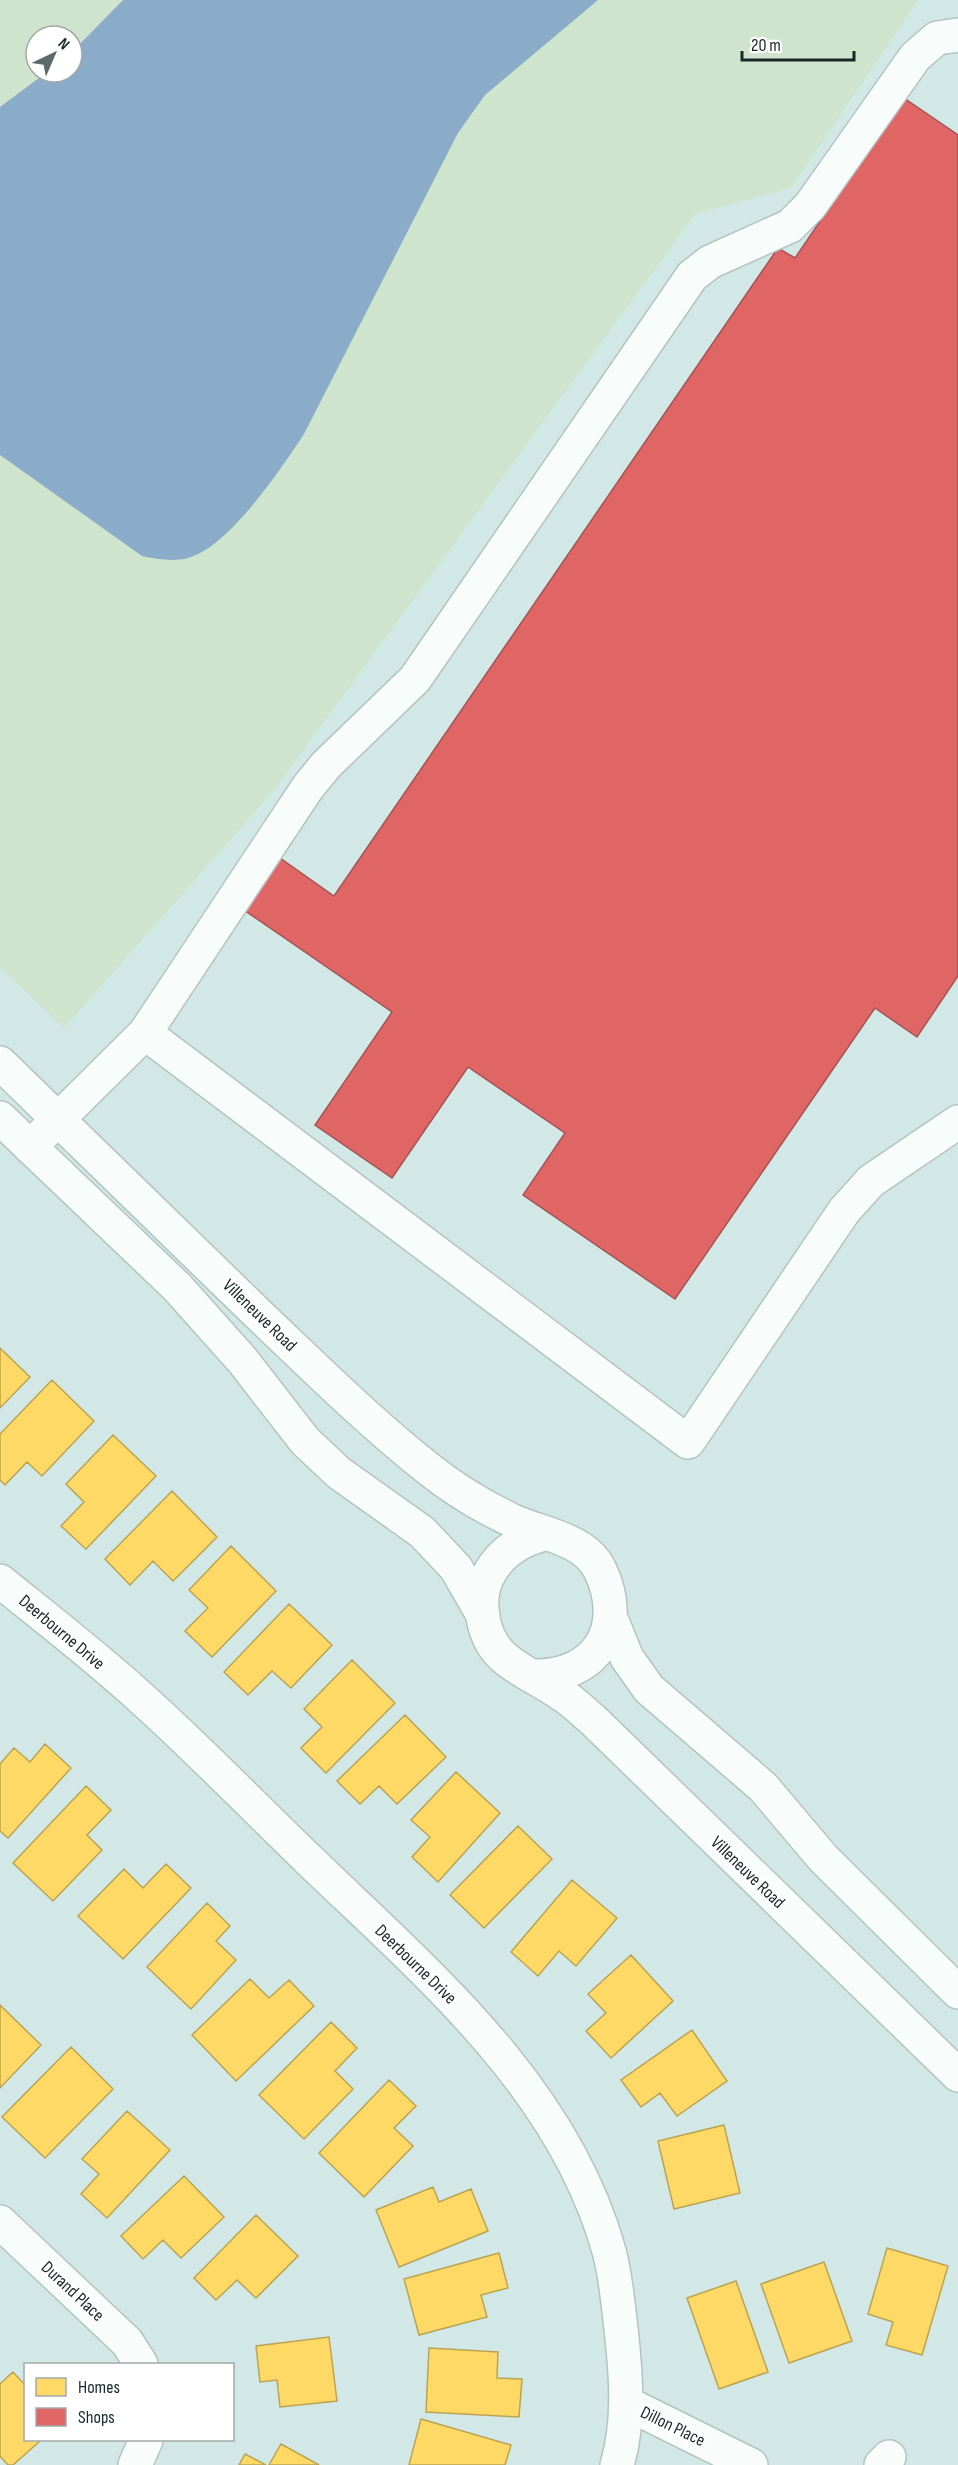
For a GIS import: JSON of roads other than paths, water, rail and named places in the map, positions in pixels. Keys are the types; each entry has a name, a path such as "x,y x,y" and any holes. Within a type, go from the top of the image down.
{"main road":[{"path":"30,1147 145,1032 308,787 326,765 415,679 692,276 710,262 790,226 810,206 915,57 937,38 958,35"},
{"path":"145,1032 688,1442 844,1211 871,1180 958,1122"},
{"name":"Villeneuve Road","path":"0,1063 302,1356 427,1468 477,1502 545,1533"},
{"path":"0,1119 177,1287 243,1362 305,1441 339,1473 422,1532 456,1568 483,1615"},
{"path":"612,1621 605,1639 591,1657 574,1669 553,1676 532,1676 505,1659 490,1640 483,1615 482,1595 492,1569 506,1552 523,1539 545,1533 572,1543 591,1556 601,1571 612,1621 627,1658 649,1689 763,1787 823,1858 958,1992"},
{"name":"Deerbourne Drive","path":"0,1581 139,1696 467,2013 522,2079 558,2134 589,2194 610,2252 624,2355 626,2403 617,2465"},
{"name":"Villeneuve Road","path":"532,1676 564,1695 593,1720 958,2075"},
{"name":"Durand Place","path":"0,2222 127,2342 140,2363"},
{"name":"Dillon Place","path":"626,2403 751,2465"},
{"path":"135,2465 145,2441"}],"water":[{"path":"123,0 598,0 485,95 458,133 304,434 268,486 237,523 204,551 188,558 176,560 142,556 0,455 0,107 31,84 84,84 84,40"}]}
